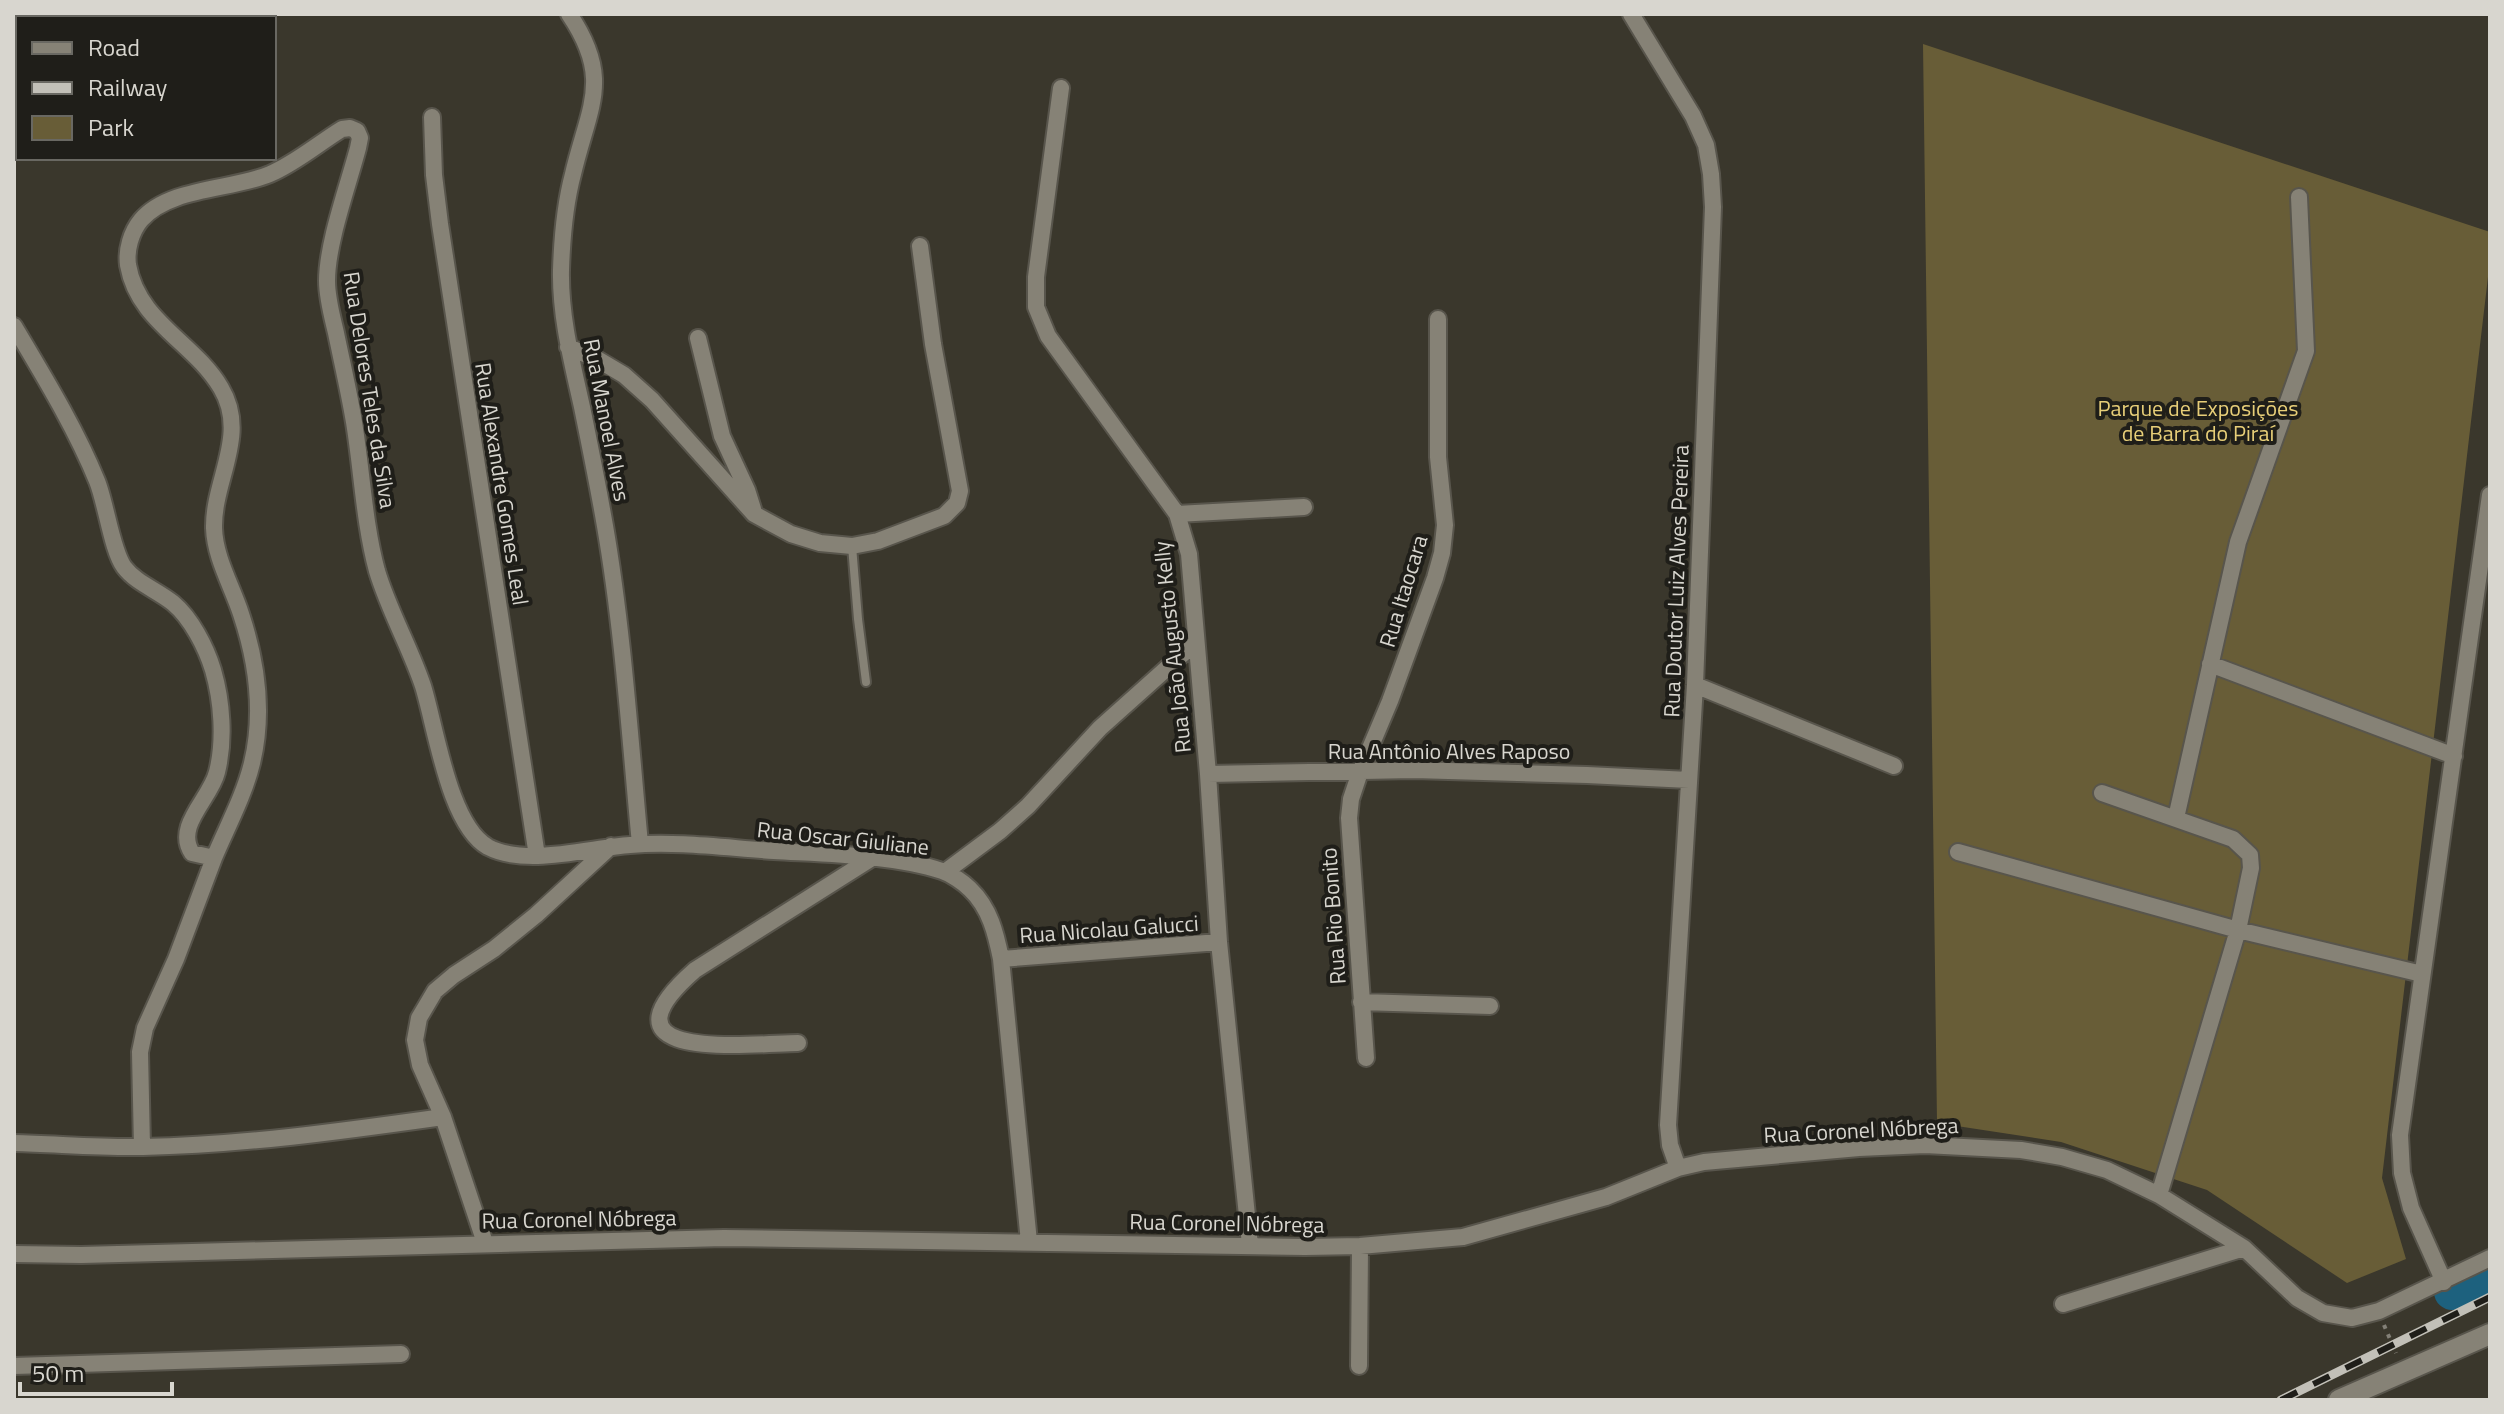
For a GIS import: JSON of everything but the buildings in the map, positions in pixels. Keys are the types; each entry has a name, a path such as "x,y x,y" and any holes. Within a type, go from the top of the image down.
{"main road":[{"path":"2341,1400 2490,1334"}],"street":[{"name":"Rua Manoel Alves","path":"569,14 583,35 592,57 595,88 572,175 565,225 562,298 568,347 610,554 640,844"},
{"name":"Rua Doutor Luiz Alves Pereira","path":"1631,14 1693,116 1706,145 1713,207 1695,685 1668,1125 1670,1145 1678,1168"},
{"name":"Rua João Augusto Kelly","path":"1061,88 1036,277 1036,307 1048,336 1177,514 1189,554 1219,942 1250,1245"},
{"name":"Rua Alexandre Gomes Leal","path":"432,117 440,224 537,856"},
{"name":"Rua Delores Teles da Silva","path":"214,858 252,763 258,718 259,691 253,657 215,539 214,516 233,434 231,408 220,386 199,361 160,325 141,300 131,279 127,255 141,220 154,209 179,197 270,174 342,129 350,128 357,131 360,138 326,282 354,423 377,569 390,611 423,687 442,765 464,820 474,836 488,847 507,854 537,856"},
{"path":"2176,818 2238,542 2306,351 2299,197"},
{"path":"568,347 624,375 652,400 754,514 791,534 820,543 852,546 910,531 944,516 957,503 960,491 933,344 920,246"},
{"name":"Rua Itaocara","path":"1360,772 1390,701 1442,553 1445,525 1438,457 1438,319"},
{"path":"14,326 49,386 95,477 106,504 122,565 132,576 174,604 195,629 213,670 220,712 222,745 216,775 186,831 186,844 192,853 214,858 176,959 145,1028 140,1052 142,1147"},
{"path":"698,338 722,436 747,490 754,514"},
{"path":"2444,1282 2411,1208 2402,1173 2400,1135 2490,495"},
{"path":"1177,514 1304,507"},
{"path":"945,872 1028,806 1100,728 1195,643"},
{"path":"2210,664 2454,756"},
{"path":"1695,685 1894,766"},
{"name":"Rua Antônio Alves Raposo","path":"1208,774 1461,771 1689,780"},
{"name":"Rua Rio Bonito","path":"1360,772 1351,799 1349,818 1366,1058"},
{"path":"2102,793 2233,839 2250,855 2251,868 2238,930 2159,1195"},
{"name":"Rua Oscar Giuliane","path":"537,856 640,844 872,858 945,872 969,888 994,928 1001,959 1029,1242"},
{"path":"485,1243 443,1117 420,1065 415,1040 419,1018 435,991 536,915 611,846"},
{"path":"1958,852 2238,930 2422,974"},
{"path":"798,1043 706,1045 685,1042 671,1037 661,1027 660,1014 674,989 695,970 872,858"},
{"name":"Rua Nicolau Galucci","path":"1001,959 1219,942"},
{"path":"1361,1002 1490,1006"},
{"path":"14,1143 142,1147 302,1136 443,1117"},
{"name":"Rua Coronel Nóbrega","path":"14,1254 81,1255 724,1238 1360,1246 1463,1237 1492,1231 1606,1197 1678,1168 1704,1162 1925,1145 2021,1150 2062,1157 2107,1170 2159,1195 2244,1248 2297,1298 2323,1313 2352,1318 2379,1311 2490,1258"},
{"path":"1359,1366 1360,1246"},
{"path":"2063,1304 2244,1248"},
{"path":"14,1366 401,1354"}],"lane":[{"path":"852,546 866,682"}],"path":[{"path":"2379,1311 2403,1372"}],"green space":[{"name":"Parque de Exposições de Barra do Piraí","path":"1923,44 2490,232 2490,260 2382,1178 2406,1259 2347,1283 2207,1190 2061,1142 1937,1123"}],"waterway":[{"path":"2452,1292 2490,1274"}],"railway":[{"path":"2281,1400 2490,1297"}]}
